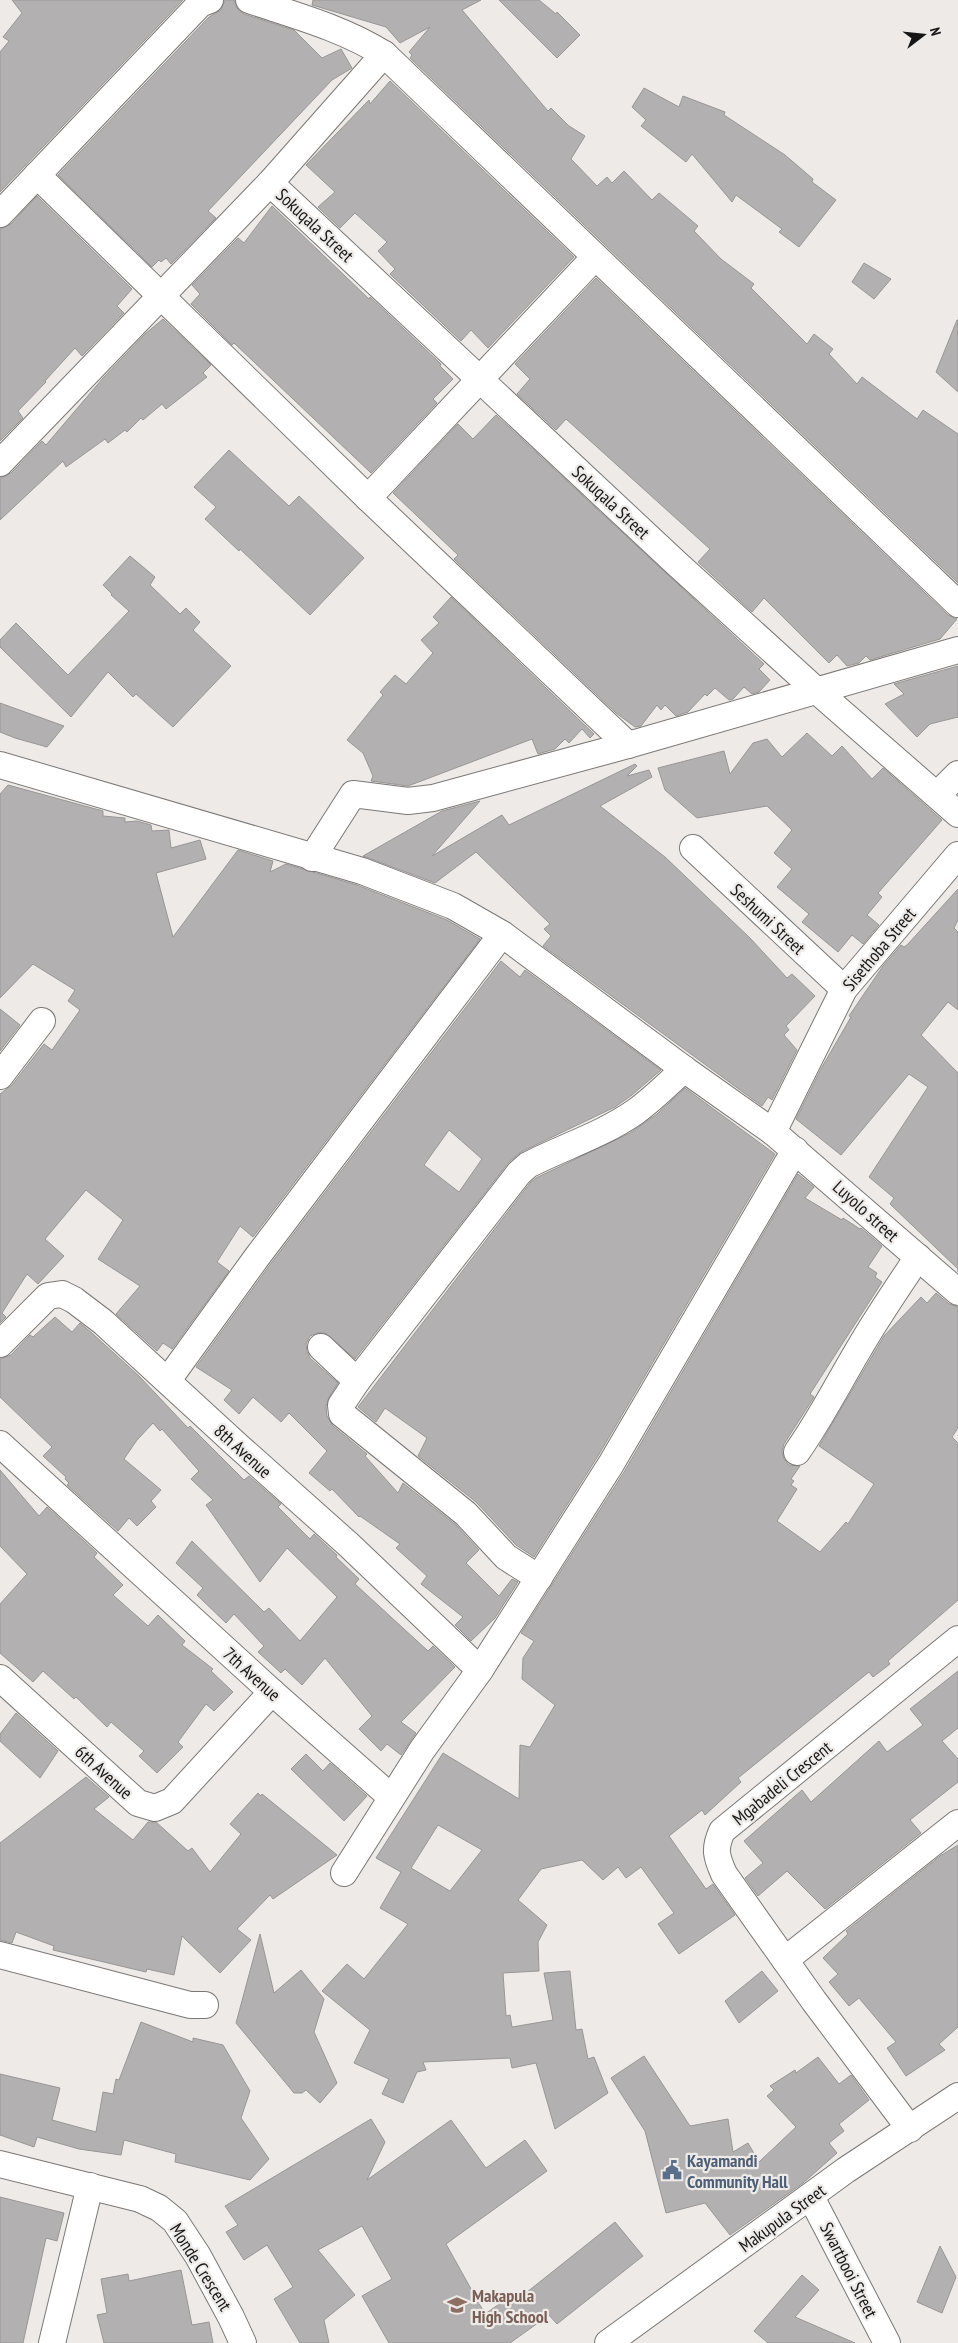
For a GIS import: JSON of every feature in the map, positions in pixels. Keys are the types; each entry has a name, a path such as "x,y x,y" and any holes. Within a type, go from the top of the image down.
{"street":[{"path":"0,214 200,4 210,0"},
{"path":"250,0 339,30 384,54 958,604"},
{"path":"0,462 160,294 270,183 384,54"},
{"path":"37,175 368,498 628,745"},
{"name":"Sokuqala Street","path":"270,183 675,562 817,691 938,794 958,814"},
{"path":"368,498 595,257"},
{"path":"312,858 353,794 408,801 432,798 628,745 958,650"},
{"name":"Luyolo street","path":"0,765 312,858 362,871 453,906 502,934 684,1069 773,1132 958,1292"},
{"path":"938,794 958,774"},
{"name":"Seshumi Street","path":"693,848 844,989"},
{"name":"Sisethoba Street","path":"773,1132 844,989 958,855"},
{"path":"168,1380 257,1257 502,934"},
{"path":"0,1076 42,1021"},
{"path":"539,1578 506,1557 466,1514 342,1414 341,1405 357,1380 519,1173 528,1165 597,1134 634,1112 653,1098 684,1069"},
{"path":"344,1873 391,1797 480,1670 539,1578 636,1421 795,1150"},
{"path":"798,1452 822,1416 859,1349 893,1294 918,1258"},
{"name":"8th Avenue","path":"0,1344 48,1296 62,1294 74,1300 103,1322 168,1380 238,1446 349,1545 480,1670"},
{"path":"321,1347 357,1380"},
{"name":"7th Avenue","path":"0,1444 272,1692 391,1797"},
{"name":"Mgabadeli Crescent","path":"910,2129 724,1874 716,1844 722,1831 958,1639"},
{"name":"6th Avenue","path":"0,1678 138,1802 155,1808 172,1801 272,1692"},
{"path":"785,1960 958,1823"},
{"path":"0,1955 190,2005 205,2005"},
{"name":"Makupula Street","path":"608,2343 846,2170 958,2096"},
{"name":"Monde Crescent","path":"0,2164 140,2199 159,2208 175,2222 198,2256 243,2343"},
{"path":"52,2343 90,2186"},
{"name":"Swartbooi Street","path":"811,2197 887,2343"}],"building":[{"path":"12,0 183,0 0,192 0,52 9,41 3,37 22,13"},
{"path":"225,0 234,0 238,10 244,14 294,30 322,58 341,49 352,68 332,80 208,211 216,218 171,264 166,258 161,262 159,260 152,267 58,175 209,17 221,10"},
{"path":"313,0 481,0 462,10 548,111 551,108 569,126 585,136 571,159 597,186 607,177 612,183 624,171 652,200 659,193 698,226 694,231 721,259 754,284 751,288 807,344 814,334 833,349 829,354 857,384 862,377 917,419 923,410 958,434 958,583 410,58 412,55 409,52 430,27 400,43 386,27 312,5"},
{"path":"499,0 539,0 556,14 557,12 580,35 557,58"},
{"path":"390,81 574,257 488,348 471,330 461,341 390,274 395,269 378,251 387,242 355,213 340,228 318,207 335,192 306,165 369,100 370,104"},
{"path":"644,88 679,107 683,96 725,112 724,115 785,155 813,179 812,182 836,200 799,247 779,232 782,229 736,195 732,202 692,154 686,162 641,126 646,120 632,107"},
{"path":"37,196 132,289 117,306 124,313 82,356 75,348 18,411 23,418 0,441 0,229 11,224"},
{"path":"272,206 369,299 370,297 441,364 440,366 453,379 433,399 437,403 371,473 234,343 232,345 191,304 200,294 192,285 238,238 244,243"},
{"path":"864,263 891,279 874,299 852,282"},
{"path":"596,278 948,615 957,619 940,639 870,660 866,656 859,663 847,666 837,655 829,663 764,598 752,612 698,562 710,549 566,419 556,430 517,394 530,379 515,364"},
{"path":"163,319 211,365 203,373 207,377 166,409 162,404 143,420 141,418 127,432 125,430 108,443 105,439 66,467 63,461 0,520 0,478 11,473 42,441 46,445 103,378 145,334"},
{"path":"958,320 958,392 936,372"},
{"path":"496,415 764,664 759,669 770,680 759,692 752,694 744,687 733,699 729,700 715,688 707,696 705,694 688,712 676,716 665,705 661,710 657,705 641,726 635,727 616,713 454,559 458,555 393,493 458,424 473,439"},
{"path":"229,450 289,506 299,496 364,558 310,615 205,519 216,507 194,487"},
{"path":"130,556 155,577 150,585 180,614 186,608 200,622 193,630 231,666 173,727 136,694 133,697 108,672 71,717 0,647 0,640 16,623 68,675 129,611 103,585"},
{"path":"451,597 594,734 590,738 582,729 569,743 565,739 555,749 538,754 532,739 408,786 371,781 373,776 363,753 347,740 383,695 380,692 395,675 406,684 433,653 421,640 439,623 433,617"},
{"path":"958,666 958,717 930,724 917,737 885,704 904,694 894,684"},
{"path":"0,703 64,726 47,747 15,738 0,732"},
{"path":"807,733 832,756 842,746 872,779 883,768 942,820 878,893 882,897 867,915 879,925 863,944 852,935 838,952 802,922 809,914 777,887 792,869 774,853 792,830 767,806 697,818 665,790 658,768 724,751 730,774 753,743 767,739 782,757"},
{"path":"635,764 637,766 627,776 649,770 652,777 600,806 665,857 750,938 787,978 792,974 815,996 786,1026 789,1030 784,1035 797,1050 772,1100 768,1097 762,1106 543,946 551,936 544,929 550,924 476,852 435,883 363,856 442,811 480,801 432,856 502,815 509,825"},
{"path":"8,785 103,811 103,816 125,818 125,822 137,821 151,825 152,831 169,830 171,848 200,840 206,859 156,873 173,937 238,850 273,861 270,872 286,864 357,885 447,920 480,939 253,1237 240,1226 217,1262 229,1271 172,1349 163,1343 157,1351 116,1314 140,1286 98,1259 123,1220 86,1190 45,1239 64,1256 38,1284 27,1274 2,1313 6,1317 0,1323 0,1094 12,1085 44,1044 52,1050 80,1010 68,1001 75,990 33,964 0,998 0,794"},
{"path":"958,889 958,920 954,928 958,932 958,1010 948,1002 921,1035 958,1073 958,1269 890,1204 894,1198 869,1177 928,1087 909,1074 841,1155 796,1119 822,1067 851,1017 849,1016 883,966 901,945 904,947 907,945"},
{"path":"501,961 520,977 525,970 661,1070 615,1107 521,1152 509,1162 355,1359 325,1333 317,1333 310,1336 306,1344 310,1358 338,1383 329,1397 326,1406 327,1416 333,1426 367,1454 365,1456 398,1493 403,1483 456,1525 479,1550 466,1563 499,1596 512,1579 518,1582 495,1618 471,1641 455,1625 463,1617 421,1584 427,1576 396,1548 400,1544 359,1517 332,1489 330,1491 309,1473 327,1451 289,1413 281,1422 253,1397 239,1414 224,1400 232,1390 196,1367 269,1266","holes":["449,1130 482,1159 459,1192 424,1165"]},
{"path":"0,1009 20,1025 0,1051"},
{"path":"685,1088 775,1154 598,1456 534,1557 516,1545 476,1502 418,1456 427,1438 385,1408 376,1422 358,1407 530,1183 536,1178 630,1133 657,1114"},
{"path":"798,1174 814,1187 805,1198 842,1220 843,1218 861,1228 882,1246 868,1267 877,1273 875,1277 882,1282 810,1394 814,1397 784,1444 782,1451 784,1459 789,1465 800,1466 791,1479 794,1481 791,1485 797,1489 777,1521 820,1552 846,1522 848,1524 874,1484 819,1446 884,1336 921,1297 927,1303 936,1293 949,1304 958,1307 958,1428 952,1437 958,1443 958,1600 888,1661 890,1664 873,1677 869,1672 738,1778 741,1782 705,1815 702,1810 669,1836 706,1889 713,1884 735,1915 679,1954 658,1924 674,1913 641,1867 626,1878 618,1867 603,1880 582,1860 541,1869 518,1900 547,1925 538,1942 539,1971 503,1973 506,2016 510,2015 512,2027 553,2020 544,1973 570,1971 576,2030 582,2029 588,2059 594,2057 608,2093 555,2129 536,2063 512,2068 510,2058 423,2062 426,2070 417,2072 403,2103 382,2094 389,2079 354,2063 370,2030 322,1991 347,1964 364,1979 408,1924 380,1908 401,1872 376,1858 443,1753 519,1799 520,1745 530,1747 555,1705 522,1679 523,1658 534,1641 521,1633 624,1472","holes":["438,1825 482,1850 450,1891 411,1868"]},
{"path":"55,1317 72,1332 80,1323 93,1334 139,1376 188,1428 190,1426 244,1480 249,1476 281,1504 278,1507 310,1539 314,1534 337,1555 336,1557 359,1579 355,1584 428,1651 433,1646 455,1667 401,1722 416,1733 401,1755 387,1744 381,1751 359,1729 372,1716 325,1658 302,1685 285,1669 281,1673 258,1652 264,1646 234,1614 226,1623 197,1595 203,1588 176,1563 192,1541 264,1612 269,1608 300,1641 337,1597 287,1548 260,1582 206,1505 213,1500 191,1479 199,1471 162,1429 160,1431 153,1423 137,1440 124,1459 161,1490 151,1501 156,1507 137,1526 129,1518 118,1531 67,1485 69,1483 65,1479 66,1477 43,1456 52,1447 0,1397 0,1359 11,1355 30,1335 33,1337"},
{"path":"0,1470 39,1516 47,1507 97,1553 94,1557 123,1585 113,1595 148,1626 158,1615 185,1641 182,1645 213,1669 211,1671 233,1692 214,1711 206,1704 178,1742 183,1747 157,1773 139,1756 144,1751 111,1722 107,1727 76,1697 74,1699 43,1671 33,1682 0,1653 0,1604 27,1574 0,1546"},
{"path":"958,1671 958,1728 942,1741 958,1759 958,1782 910,1820 921,1833 825,1909 787,1871 758,1896 745,1878 763,1863 744,1841 802,1790 811,1802 879,1741 887,1752 923,1725 910,1709"},
{"path":"16,1713 58,1751 40,1778 0,1741 0,1734"},
{"path":"306,1754 323,1771 330,1763 367,1796 344,1821 291,1769"},
{"path":"86,1777 109,1797 94,1809 133,1840 148,1822 156,1822 188,1851 192,1848 210,1872 241,1834 230,1824 258,1793 261,1796 262,1794 337,1855 273,1899 270,1895 237,1929 251,1940 220,1973 182,1936 174,1975 147,1969 146,1972 53,1950 54,1946 16,1932 12,1943 0,1940 0,1843"},
{"path":"958,1845 958,2027 939,2044 945,2050 906,2076 887,2048 896,2042 859,1998 849,2006 829,1982 838,1974 823,1958 848,1934 846,1931 940,1856"},
{"path":"260,1934 274,1993 301,1970 324,1999 314,2032 337,2083 320,2103 306,2090 302,2093 294,2093 236,2023"},
{"path":"762,1971 778,1991 739,2023 725,2001"},
{"path":"141,2022 193,2042 193,2038 223,2045 250,2091 241,2118 269,2159 250,2180 175,2162 176,2154 124,2140 121,2155 79,2149 37,2137 34,2147 0,2135 0,2074 60,2088 52,2120 96,2132 103,2092 113,2094 116,2079 119,2080"},
{"path":"644,2056 690,2126 728,2119 733,2152 748,2143 759,2162 796,2127 767,2096 774,2090 770,2086 795,2070 796,2073 818,2057 839,2084 851,2075 869,2100 839,2124 844,2131 829,2143 837,2153 803,2183 730,2235 705,2203 666,2213 645,2131 611,2078"},
{"path":"371,2119 385,2142 367,2180 451,2120 486,2168 525,2140 547,2171 446,2244 485,2314 508,2298 512,2304 615,2222 643,2256 557,2324 549,2315 510,2343 389,2343 362,2296 392,2279 362,2226 318,2250 355,2295 324,2320 329,2343 300,2343 274,2299 293,2287 267,2245 244,2260 226,2232 238,2225 225,2206"},
{"path":"0,2197 64,2213 57,2241 46,2238 23,2343 0,2343"},
{"path":"940,2246 956,2277 942,2313 917,2302"},
{"path":"181,2270 192,2325 209,2322 213,2343 104,2343 97,2315 107,2313 101,2279 128,2274 129,2281"},
{"path":"802,2275 819,2290 795,2317 855,2343 768,2343 754,2331"}],"place":[{"name":"Kayamandi Community Hall","path":"672,2170"},
{"name":"Makapula High School","path":"457,2305"}]}
